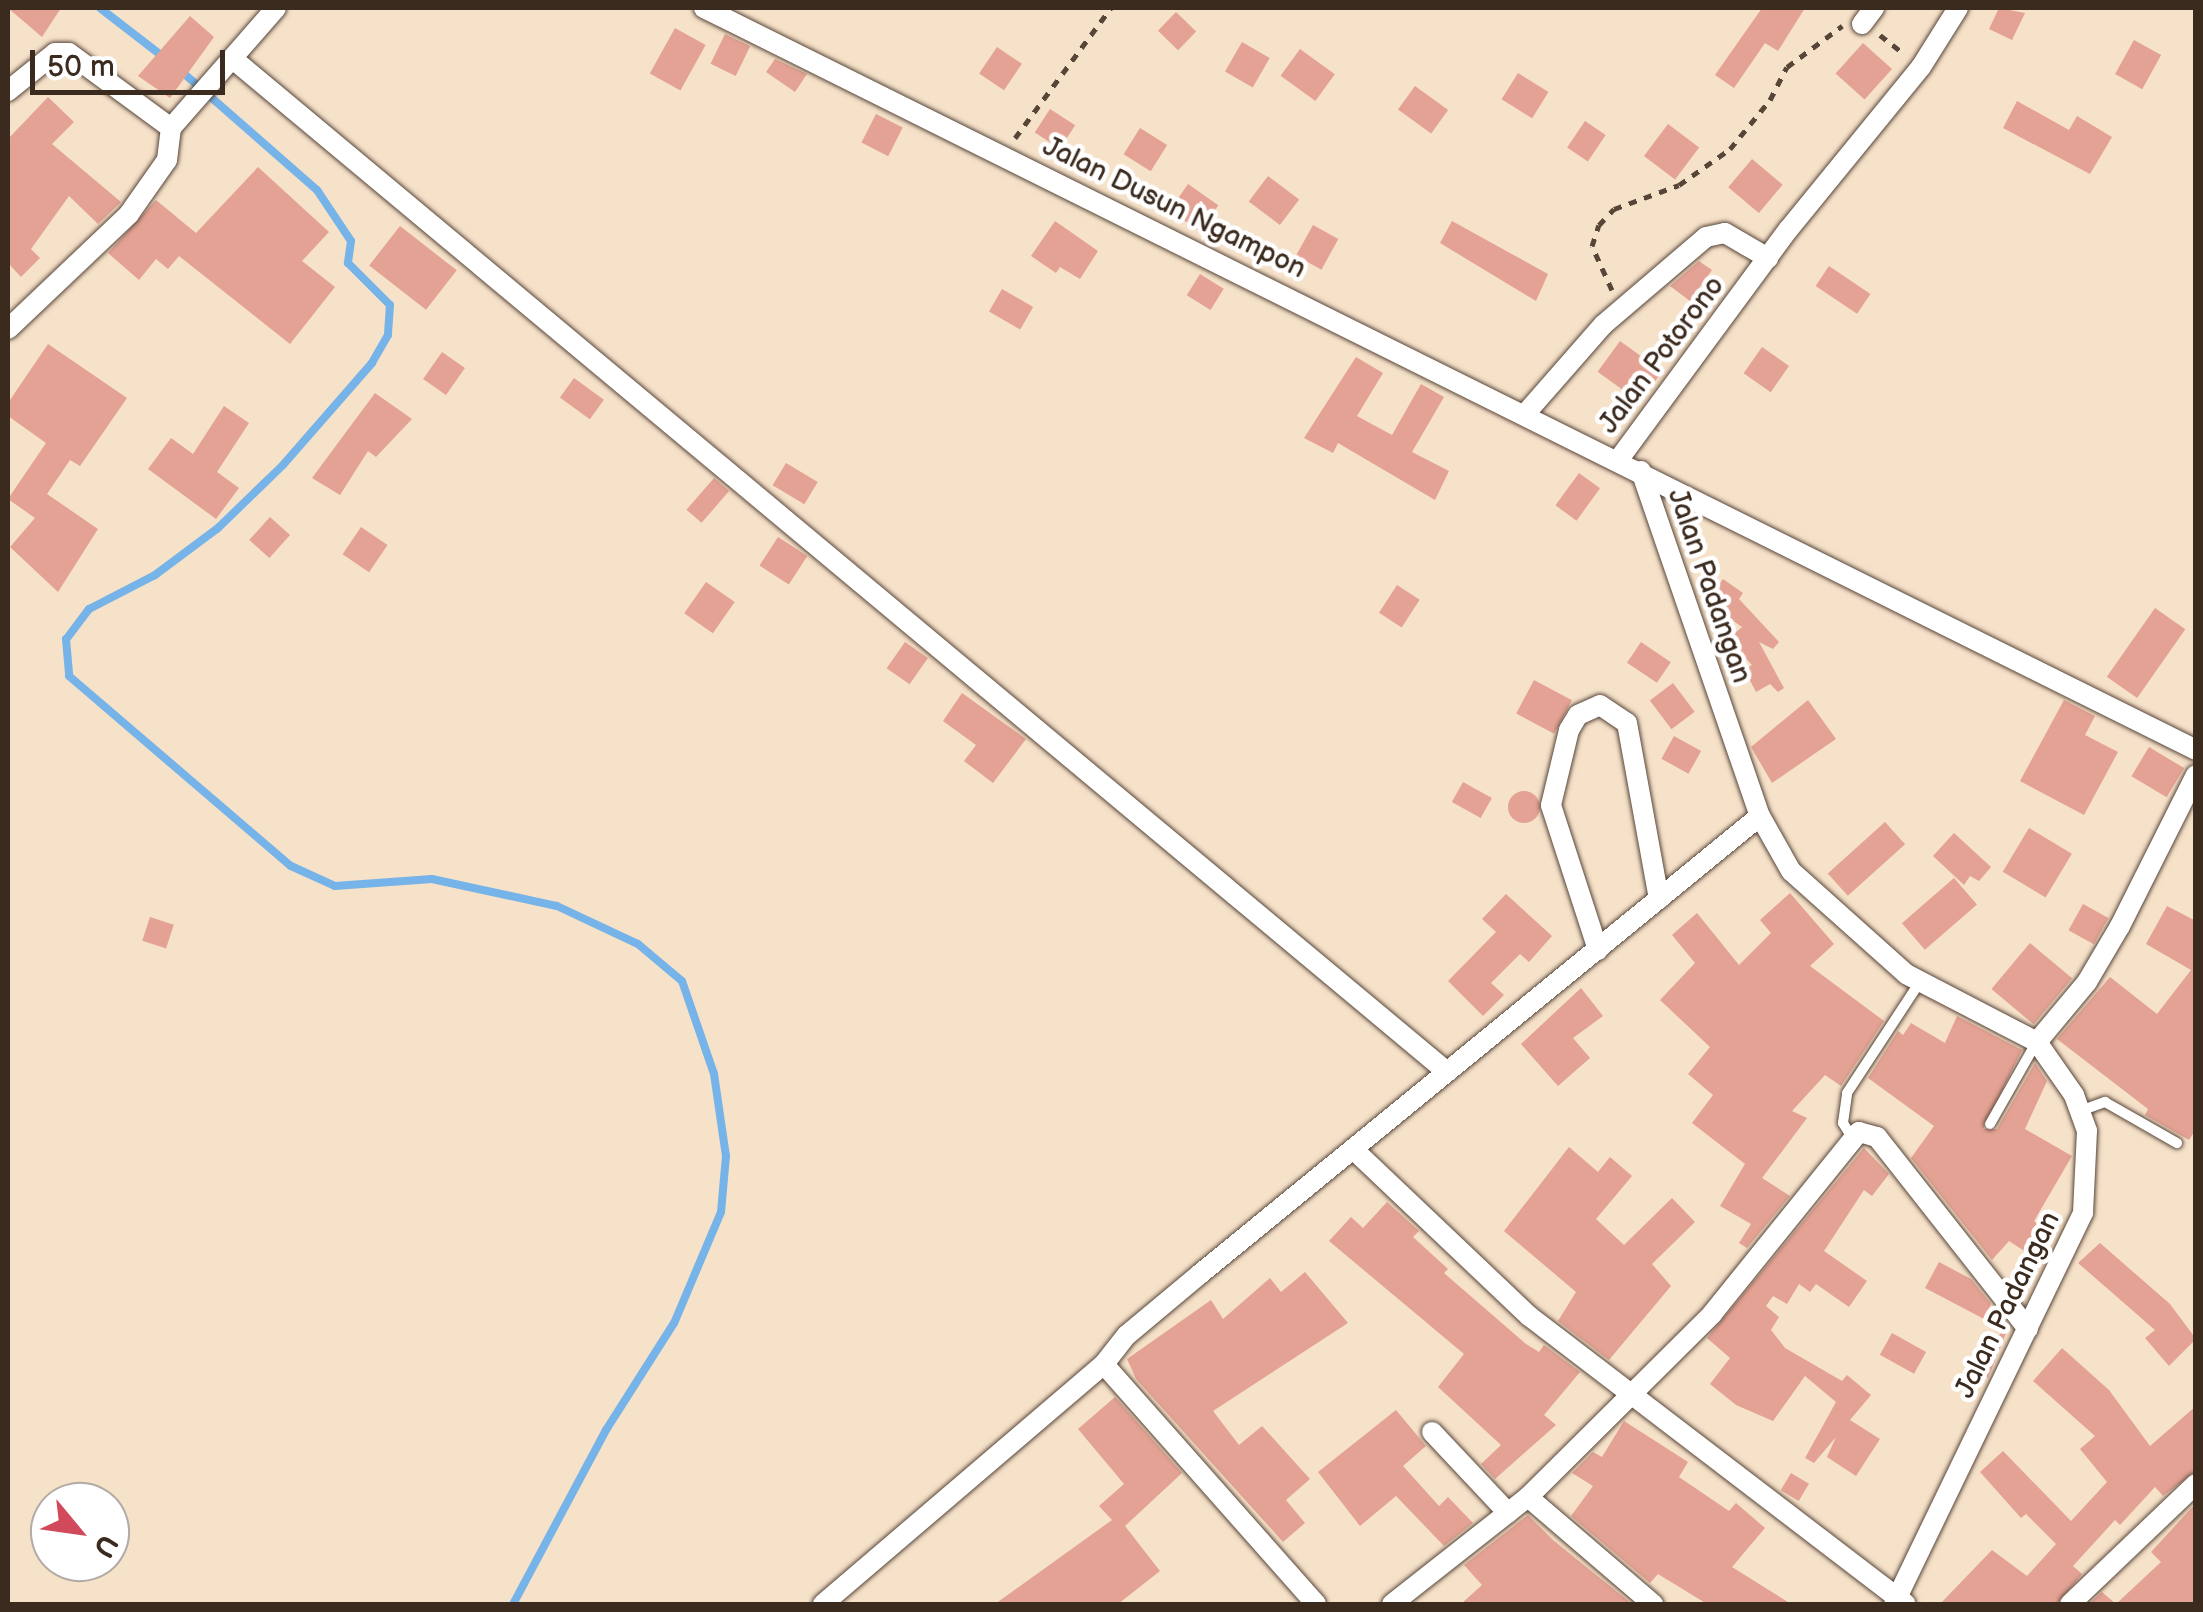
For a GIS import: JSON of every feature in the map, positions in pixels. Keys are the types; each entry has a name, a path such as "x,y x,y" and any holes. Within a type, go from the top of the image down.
{"street":[{"path":"8,330 129,214 167,160 171,128 276,8"},
{"name":"Jalan Dusun Ngampon","path":"704,8 1619,459"},
{"name":"Jalan Potorono","path":"1958,8 1921,67 1768,258 1619,459 2196,750"},
{"path":"8,92 15,69 55,53 69,53 171,128"},
{"path":"233,59 1446,1071"},
{"path":"1526,413 1621,308 1706,237 1725,233 1768,258"},
{"name":"Jalan Padangan","path":"1641,471 1760,816 1791,871 1852,932 1920,982 2037,1042 2080,1111 2087,1130 2083,1213 1899,1602"},
{"path":"1598,950 1551,806 1569,730 1578,715 1600,704 1627,723 1659,899"},
{"path":"2037,1042 2095,968 2196,775"},
{"path":"823,1604 1104,1364 1127,1335 1760,816"},
{"path":"1392,1604 1528,1496 1728,1298 1854,1140 1868,1131 1878,1137 2028,1328"},
{"path":"1354,1150 1530,1316 1899,1602"},
{"path":"1104,1364 1316,1604"},
{"path":"1432,1432 1508,1514"},
{"path":"2070,1604 2196,1484"},
{"path":"1528,1496 1654,1604"}],"lane":[{"path":"1854,1140 1843,1123 1847,1093 1920,982"},
{"path":"1990,1124 2037,1042"},
{"path":"2080,1111 2101,1101 2177,1143"}],"path":[{"path":"1003,155 1110,8"},
{"path":"1621,308 1592,246 1599,226 1614,209 1700,172 1752,126 1787,67 1816,40 1838,26 1868,16 1921,67"}],"building":[{"path":"8,8 61,8 42,37"},
{"path":"1762,8 1805,8 1778,51 1765,43 1734,88 1715,75"},
{"path":"1999,8 2025,13 2012,40 1989,29"},
{"path":"1176,12 1196,31 1178,50 1158,31"},
{"path":"190,16 214,37 170,98 138,76"},
{"path":"675,28 706,45 680,90 650,73"},
{"path":"725,34 750,46 736,76 711,64"},
{"path":"2134,40 2161,55 2142,89 2115,74"},
{"path":"1242,42 1270,58 1253,87 1225,71"},
{"path":"1863,43 1892,69 1865,100 1836,73"},
{"path":"997,47 1022,64 1004,90 979,74"},
{"path":"1300,49 1335,74 1315,101 1281,76"},
{"path":"775,59 807,74 795,92 766,72"},
{"path":"1518,73 1549,92 1532,118 1502,99"},
{"path":"1415,86 1448,110 1431,134 1398,109"},
{"path":"48,97 74,122 52,144 121,202 98,224 69,196 31,249 40,258 21,277 8,263 8,139"},
{"path":"2017,101 2069,130 2077,116 2112,137 2090,174 2003,128"},
{"path":"1050,109 1075,125 1060,149 1035,132"},
{"path":"876,114 903,128 888,156 861,143"},
{"path":"1585,121 1606,135 1588,162 1567,148"},
{"path":"1668,124 1699,147 1675,179 1644,156"},
{"path":"1140,128 1167,145 1151,171 1124,154"},
{"path":"1752,159 1783,185 1759,213 1728,187"},
{"path":"258,167 329,232 302,261 335,287 290,344 179,256 168,269 156,259 139,280 108,253 156,200 196,233"},
{"path":"1268,176 1299,199 1280,225 1249,202"},
{"path":"1188,184 1218,205 1200,231 1170,210"},
{"path":"1055,221 1098,251 1080,279 1060,267 1056,273 1031,256"},
{"path":"1452,221 1548,274 1536,301 1440,243"},
{"path":"1313,225 1338,239 1321,270 1296,256"},
{"path":"400,226 457,270 426,310 369,265"},
{"path":"1699,261 1712,270 1690,301 1670,286"},
{"path":"1829,266 1870,294 1857,314 1816,286"},
{"path":"1200,274 1224,289 1210,310 1187,295"},
{"path":"1002,289 1033,307 1020,330 989,312"},
{"path":"1620,341 1662,372 1640,402 1598,372"},
{"path":"48,344 127,398 80,466 70,460 47,494 98,529 58,592 10,547 35,518 8,499 46,443 8,416 8,403"},
{"path":"1762,347 1789,366 1771,392 1744,373"},
{"path":"442,352 465,368 446,395 423,379"},
{"path":"1356,357 1383,373 1357,416 1392,435 1421,384 1444,397 1412,452 1449,471 1435,500 1338,443 1333,453 1304,438"},
{"path":"574,378 604,400 590,419 560,397"},
{"path":"375,393 412,419 376,457 368,451 340,495 312,478"},
{"path":"224,406 249,423 217,472 239,488 216,519 148,469 171,438 193,454"},
{"path":"786,463 818,482 804,504 773,485"},
{"path":"1579,473 1600,488 1577,521 1555,505"},
{"path":"714,478 729,491 702,523 686,510"},
{"path":"270,517 290,535 269,558 249,540"},
{"path":"361,527 388,545 369,572 343,554"},
{"path":"778,537 807,556 789,585 759,566"},
{"path":"1723,579 1743,593 1739,599 1779,642 1773,649 1759,642 1784,688 1778,692 1770,684 1756,692 1744,669 1752,665 1728,639 1742,627 1706,602"},
{"path":"706,582 735,602 713,633 684,613"},
{"path":"1397,585 1420,600 1402,627 1379,613"},
{"path":"2155,608 2185,629 2137,698 2107,677"},
{"path":"905,642 928,658 910,684 887,668"},
{"path":"1641,642 1671,662 1657,683 1627,663"},
{"path":"1534,680 1572,700 1554,734 1516,714"},
{"path":"1673,683 1695,712 1672,729 1650,700"},
{"path":"962,693 1026,739 993,783 964,761 976,745 943,721"},
{"path":"1808,700 1836,739 1772,783 1751,747"},
{"path":"2064,700 2095,716 2085,735 2118,752 2084,815 2020,781"},
{"path":"1674,736 1701,751 1689,774 1661,759"},
{"path":"2149,747 2184,768 2167,797 2131,776"},
{"path":"1463,782 1492,798 1481,818 1452,802"},
{"path":"1524,791 1535,796 1540,807 1535,818 1524,823 1513,818 1508,807 1513,796"},
{"path":"1885,822 1905,844 1848,896 1828,874"},
{"path":"2029,828 2072,854 2046,897 2003,872"},
{"path":"1954,833 1991,867 1979,881 1970,876 1964,885 1933,856"},
{"path":"1954,878 1977,904 1925,950 1902,923"},
{"path":"1790,893 1834,944 1810,966 1884,1021 1841,1086 1825,1075 1792,1111 1807,1118 1762,1178 1790,1196 1747,1248 1739,1243 1751,1224 1720,1206 1745,1164 1692,1123 1713,1095 1688,1074 1710,1047 1660,1000 1695,963 1672,935 1697,913 1739,965 1771,933 1760,920"},
{"path":"1506,894 1552,936 1529,962 1520,954 1491,983 1504,995 1483,1016 1448,981 1496,932 1482,919"},
{"path":"2083,904 2108,918 2094,944 2068,930"},
{"path":"2167,906 2196,921 2196,1129 2189,1140 2145,1115 2148,1109 2057,1039 2110,977 2157,1014 2191,970 2146,944"},
{"path":"150,917 174,925 166,949 142,941"},
{"path":"2030,943 2072,978 2034,1024 1991,989"},
{"path":"1581,988 1603,1016 1573,1038 1590,1058 1558,1086 1521,1044"},
{"path":"1957,1016 2022,1050 1983,1129 1997,1129 2035,1063 2047,1081 2025,1129 2072,1156 2034,1221 2048,1230 2032,1256 2009,1241 1992,1260 1911,1158 1934,1126 1868,1078 1898,1031 1903,1035 1911,1023 1945,1043"},
{"path":"1569,1147 1598,1172 1610,1157 1632,1176 1596,1219 1624,1245 1672,1198 1695,1222 1652,1264 1671,1286 1609,1360 1558,1321 1576,1292 1504,1231"},
{"path":"1864,1148 1889,1174 1872,1196 1864,1190 1824,1251 1867,1281 1849,1307 1816,1284 1810,1292 1799,1284 1787,1304 1773,1296 1766,1306 1779,1317 1771,1330 1785,1348 1842,1381 1847,1375 1871,1395 1850,1420 1880,1439 1856,1476 1827,1457 1836,1437 1814,1463 1805,1458 1836,1402 1805,1376 1773,1421 1736,1405 1710,1384 1730,1358 1707,1338"},
{"path":"1387,1202 1419,1231 1413,1237 1448,1269 1444,1273 1526,1344 1539,1352 1544,1345 1580,1372 1544,1415 1556,1425 1495,1479 1481,1464 1501,1445 1438,1387 1464,1354 1329,1241 1351,1217 1363,1228"},
{"path":"2100,1243 2170,1304 2196,1339 2169,1366 2145,1338 2155,1330 2078,1263"},
{"path":"1939,1262 1971,1279 1991,1304 1984,1319 1925,1288"},
{"path":"1305,1272 1348,1323 1213,1411 1239,1445 1262,1426 1310,1479 1286,1500 1305,1523 1283,1542 1136,1379 1127,1359 1211,1300 1223,1319 1270,1278 1281,1292"},
{"path":"2009,1326 1988,1378 1966,1366"},
{"path":"1892,1333 1926,1352 1914,1374 1880,1355"},
{"path":"2062,1348 2109,1390 2150,1446 2196,1406 2196,1471 2163,1496 2155,1487 2120,1525 2115,1520 2073,1566 2082,1574 2057,1604 1940,1604 1992,1550 2027,1576 2056,1544 2026,1514 2021,1518 1980,1472 2003,1451 2071,1521 2107,1482 2080,1449 2095,1436 2033,1381"},
{"path":"1115,1397 1182,1473 1125,1526 1160,1571 1118,1604 995,1604 1112,1520 1099,1506 1124,1484 1078,1429"},
{"path":"1396,1410 1426,1446 1403,1466 1439,1506 1448,1497 1473,1523 1444,1546 1396,1496 1360,1526 1318,1472"},
{"path":"1624,1421 1688,1462 1679,1477 1729,1511 1736,1503 1765,1528 1732,1567 1791,1604 1707,1604 1658,1574 1650,1583 1571,1516 1593,1486 1572,1473 1593,1452 1602,1457"},
{"path":"1791,1473 1809,1484 1799,1501 1781,1490"},
{"path":"2196,1503 2196,1604 2116,1604 2161,1562 2151,1552"},
{"path":"1528,1515 1632,1604 1461,1604 1482,1585 1464,1565"},
{"path":"2102,1592 2116,1604 2089,1604"}],"waterway":[{"path":"100,8 166,59"},
{"path":"181,71 317,190 351,241 348,263 390,305 388,335 372,363 283,465 218,528 155,575 89,609 66,639 69,676 291,866 335,886 432,879 557,906 638,944 682,981 714,1074 726,1156 721,1212 674,1323 606,1430 513,1604"}]}
